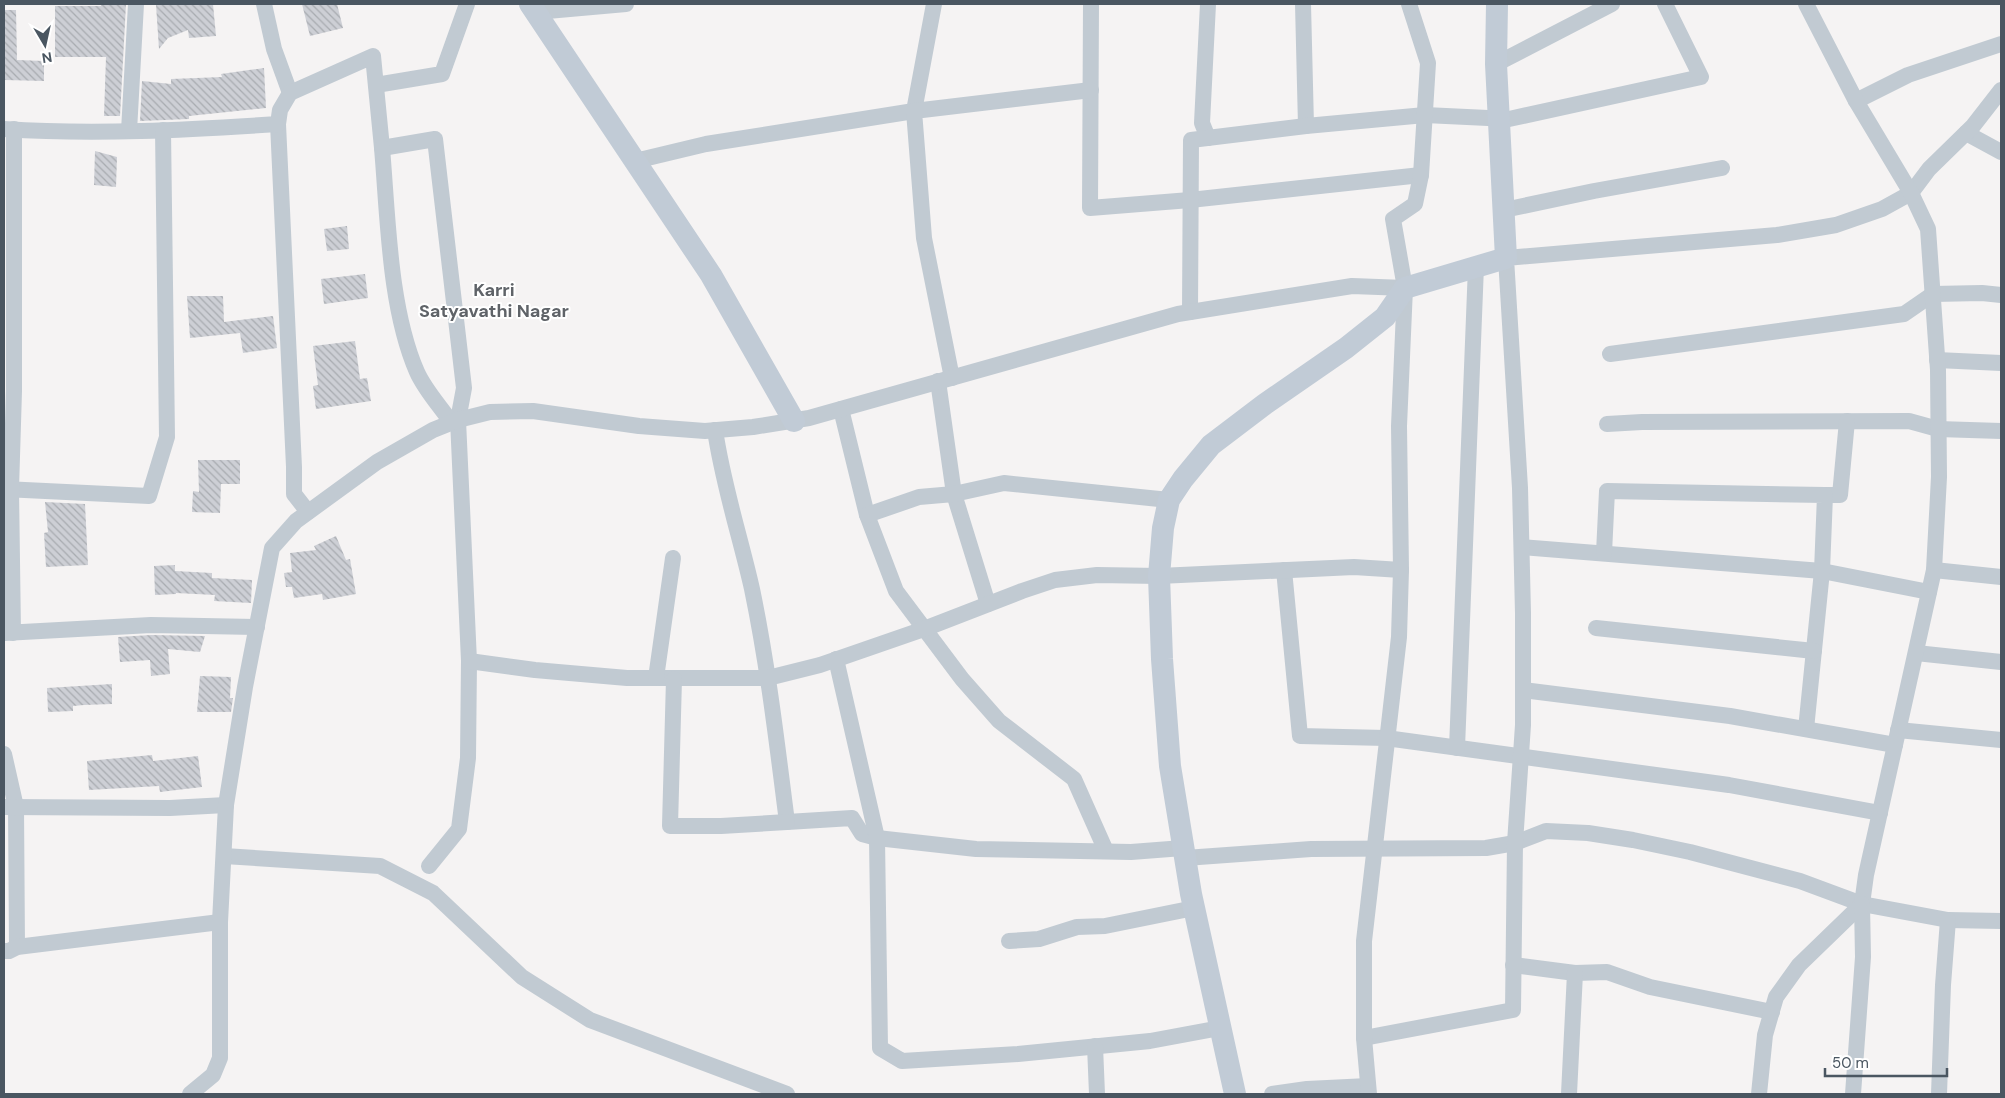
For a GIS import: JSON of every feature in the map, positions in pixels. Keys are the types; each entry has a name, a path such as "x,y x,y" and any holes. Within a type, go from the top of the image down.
{"main road":[{"path":"1235,1094 1194,908 1170,766 1162,659 1159,576 1163,528 1169,500 1183,479 1211,445 1265,404 1346,348 1385,317 1406,288 1506,258 1496,64 1497,4"},
{"path":"533,8 711,276 794,421"}],"street":[{"path":"129,131 136,4"},
{"path":"264,4 274,49 290,93"},
{"path":"376,85 442,74 467,4"},
{"path":"533,8 626,4"},
{"path":"934,4 914,111 924,238 945,380 954,494 988,604"},
{"path":"1091,4 1090,208 1190,200 1421,175"},
{"path":"1208,4 1202,123 1208,138"},
{"path":"1303,4 1306,126"},
{"path":"1272,1094 1307,1089 1368,1090 1364,1038 1364,941 1398,637 1402,570 1399,426 1406,288 1393,219 1415,204 1421,175 1428,63 1409,4"},
{"path":"1496,64 1597,8 1612,4"},
{"path":"1190,312 1191,140 1306,126 1424,115 1509,119 1701,77 1665,4"},
{"path":"1806,4 1856,101 1911,193 1928,229 1937,360 1939,478 1934,570 1866,875 1862,904 1863,957 1853,1094"},
{"path":"1856,101 1908,75 2001,44"},
{"path":"308,512 294,494 278,124 280,110 290,93 373,56 395,287 406,344 418,374 454,421"},
{"path":"634,161 706,144 914,111 1090,90"},
{"path":"1364,1038 1513,1010 1514,843 1523,690 1522,546 1506,258 1777,235 1836,224 1882,209 1911,193 1929,169 1966,133 2001,90"},
{"path":"256,626 151,625 8,633 7,489 14,391 9,129 64,132 129,131 278,124"},
{"path":"7,489 150,496 167,437 164,130"},
{"path":"1966,133 2001,152"},
{"path":"382,148 435,139 464,388 454,421 469,661 468,758 459,829 429,866"},
{"path":"1504,210 1594,190 1722,168"},
{"path":"1456,748 1476,266"},
{"path":"190,1094 213,1075 220,1058 220,922 226,805 245,687 272,548 296,521 377,462 433,430 454,421 490,412 533,411 639,426 715,430 794,421 1190,312 1352,286 1406,288"},
{"path":"1610,354 1904,314 1933,294 1982,293 2001,295"},
{"path":"1937,360 2001,363"},
{"path":"841,409 867,515 896,591 962,679 1000,721 1074,779 1106,851"},
{"path":"1604,553 1607,491 1840,494 1847,421"},
{"path":"1607,424 1642,422 1909,421 1938,429 2001,432"},
{"path":"715,430 721,468 752,588 768,678 787,822"},
{"path":"867,515 919,497 954,494 1004,483 1169,500"},
{"path":"1806,729 1822,572 1825,495"},
{"path":"1522,546 1822,572 1929,592"},
{"path":"656,678 673,558"},
{"path":"469,661 535,670 627,678 768,678 836,659 924,629 1022,591 1056,580 1097,575 1159,576 1354,567 1402,570"},
{"path":"1284,570 1300,736 1386,738 1729,785 1880,813"},
{"path":"1934,570 2001,577"},
{"path":"1596,628 1814,651"},
{"path":"1916,653 2001,662"},
{"path":"836,659 877,838 880,1048 902,1061 1018,1054 1150,1041 1220,1028"},
{"path":"674,679 670,826 722,826 852,818 862,834 877,838 976,849 1184,853 1311,849 1486,848 1514,843 1546,831 1588,833 1690,852 1800,881 1862,904 1948,920 2001,921"},
{"path":"1523,690 1730,716 1806,729 1897,737 2001,740"},
{"path":"4,754 10,807 10,949 220,922"},
{"path":"10,807 170,808 226,805"},
{"path":"224,856 380,866 433,893 522,977 590,1020 787,1094"},
{"path":"1759,1094 1766,1035 1776,997 1800,965 1862,904"},
{"path":"1009,941 1040,939 1077,927 1105,926 1194,908"},
{"path":"1939,1094 1943,985 1948,920"},
{"path":"1513,965 1575,973 1608,972 1650,987 1772,1012"},
{"path":"1569,1094 1575,973"},
{"path":"1095,1046 1097,1094"}],"building":[{"path":"101,4 126,4 120,116 104,116 106,57 55,57 55,6 101,6"},
{"path":"213,4 216,36 189,38 188,30 168,38 159,49 156,5"},
{"path":"302,4 337,4 343,28 310,36"},
{"path":"4,10 16,10 17,60 44,61 44,81 4,80"},
{"path":"264,68 266,108 189,116 189,119 140,121 142,81 171,84 171,79 222,77 221,74"},
{"path":"95,151 117,157 116,187 94,185"},
{"path":"347,226 349,249 327,251 324,229"},
{"path":"365,274 368,298 324,304 321,279"},
{"path":"187,296 223,296 224,322 273,316 277,348 243,353 240,333 190,338"},
{"path":"355,341 360,379 367,378 371,401 316,409 313,386 318,385 313,346"},
{"path":"198,460 240,460 240,484 221,484 220,513 192,512 193,491 199,492"},
{"path":"45,502 85,504 88,565 46,567 44,533 48,532"},
{"path":"336,536 346,560 350,559 356,594 323,600 322,594 294,598 292,587 286,587 284,573 292,572 290,553 316,550 314,546"},
{"path":"175,565 175,571 212,573 212,578 252,580 251,603 214,601 215,595 176,593 155,595 154,566"},
{"path":"151,635 205,636 200,652 168,649 170,674 151,676 150,660 120,662 118,637"},
{"path":"200,676 231,677 230,698 233,698 231,712 197,712"},
{"path":"112,684 112,704 73,706 73,711 48,712 47,688"},
{"path":"152,755 153,761 198,756 202,787 160,792 159,786 89,790 87,761"}],"district":[{"name":"Karri Satyavathi Nagar","path":"494,300"}]}
